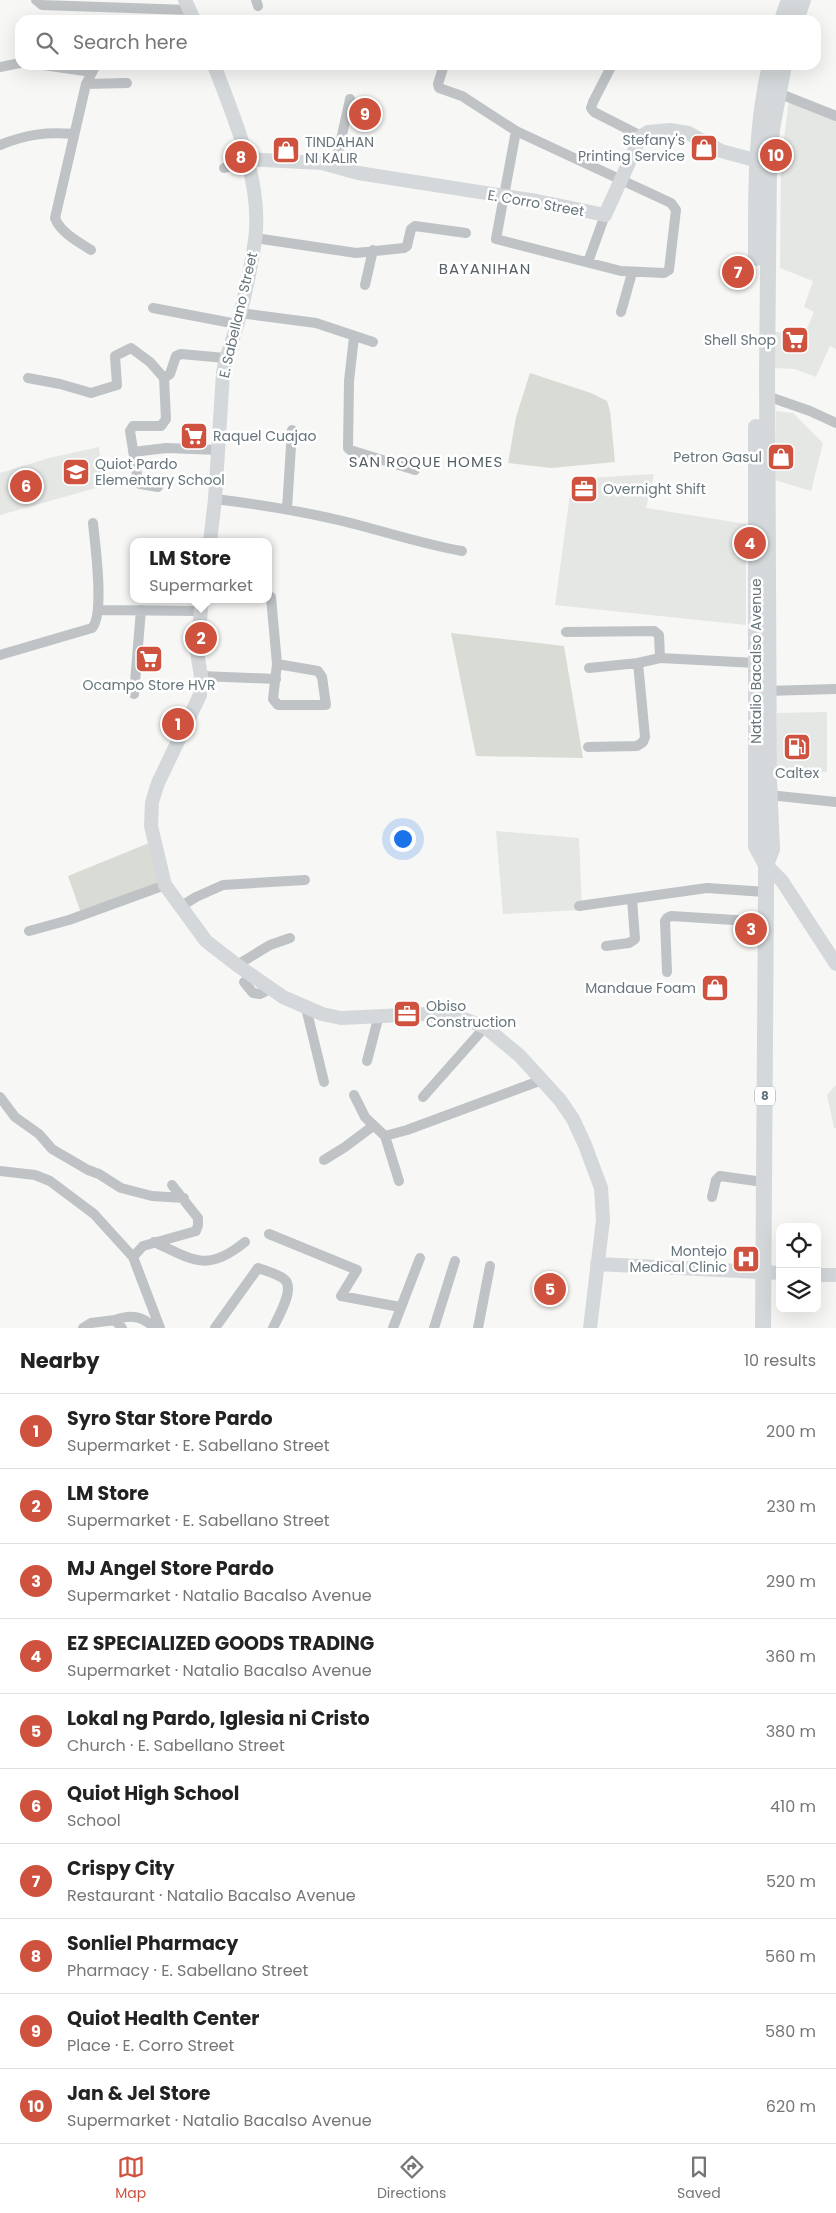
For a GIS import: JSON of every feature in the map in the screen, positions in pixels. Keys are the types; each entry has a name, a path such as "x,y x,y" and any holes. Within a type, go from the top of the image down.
{"main road":[{"path":"784,15 788,0"},
{"path":"798,15 803,0"},
{"name":"Natalio Bacalso Avenue","path":"763,1328 772,1273 763,1182 766,865 772,849 763,691 756,663 764,93 769,70"},
{"name":"Natalio Bacalso Avenue","path":"766,865 756,846 763,691 768,396 763,163 772,129 783,70"}],"street":[{"path":"36,0 42,6 190,10"},
{"path":"0,67 15,63"},
{"path":"91,250 78,243 58,226 55,218 86,84 93,70"},
{"name":"E. Sabellano Street","path":"211,538 216,499 225,358 239,319 255,238 256,199 238,127 216,70"},
{"path":"442,70 438,84 439,88 462,96 516,131 671,203 676,210 669,270 664,273 632,273 496,239 516,131"},
{"path":"609,70 591,108 594,112 641,136"},
{"path":"86,84 127,83"},
{"path":"778,94 836,116"},
{"path":"335,167 350,99"},
{"path":"588,262 620,179 641,136 648,132 670,130 688,133 721,151 763,163"},
{"path":"0,145 18,138 48,132 74,134"},
{"path":"224,168 246,161"},
{"name":"E. Corro Street","path":"246,161 322,163 358,173 537,201 605,215"},
{"path":"255,238 356,252 400,249 407,246 411,229 415,226 466,233"},
{"path":"365,285 373,250"},
{"path":"620,312 632,273"},
{"path":"153,308 239,319 316,323 373,342"},
{"path":"354,337 348,381 348,448 415,470"},
{"path":"28,378 60,384 91,393 114,387 118,383 116,356 129,348 150,362 164,378 166,419 161,426 133,426 131,428 138,482 140,484 158,486"},
{"path":"164,378 170,374 176,356 181,354 225,358"},
{"path":"768,396 810,411 836,423"},
{"path":"287,508 292,430"},
{"path":"133,452 166,448 218,450"},
{"path":"216,499 287,508 362,526 427,545 462,552"},
{"path":"0,655 92,628 99,610 93,523"},
{"path":"271,603 277,664 273,699 278,705 326,706 322,676 318,671 277,664"},
{"path":"99,610 141,610 201,605 196,652 201,676 200,695 158,782 152,802 151,826 165,884 206,941 270,989 306,1008 341,1018 437,1014 464,1019 485,1027 520,1056 560,1100 573,1119 598,1178 603,1220 590,1328"},
{"path":"134,694 141,610"},
{"path":"566,632 654,630 659,635 660,658"},
{"path":"589,668 638,663 660,658 756,663"},
{"path":"588,748 637,746 643,742 645,737 638,663"},
{"path":"201,676 276,679"},
{"path":"763,691 836,689"},
{"path":"769,795 836,802"},
{"path":"766,865 782,881 836,964"},
{"path":"180,907 222,885 304,880"},
{"path":"29,931 70,920 165,884"},
{"path":"579,906 707,888 766,892"},
{"path":"606,946 629,943 635,939 632,899"},
{"path":"667,972 665,921 667,918 671,916 766,922"},
{"path":"236,965 270,945 290,938"},
{"path":"244,982 252,993 260,994 270,989"},
{"path":"306,1008 324,1082"},
{"path":"367,1061 379,1015"},
{"path":"423,1097 485,1027"},
{"path":"385,1136 407,1130 542,1080"},
{"path":"354,1095 365,1117 385,1136 399,1181"},
{"path":"0,1097 14,1117 39,1134 52,1149 88,1170 99,1174 122,1188 152,1196 184,1198"},
{"path":"324,1160 346,1147 373,1126"},
{"path":"0,1171 35,1175 50,1181 94,1214 133,1257 160,1328"},
{"path":"712,1197 716,1180 720,1176 763,1182"},
{"path":"133,1257 143,1246 196,1231 198,1218 172,1185"},
{"path":"269,1234 357,1270 341,1296 400,1308"},
{"path":"154,1242 196,1262 219,1259 245,1242"},
{"path":"393,1328 420,1258"},
{"path":"434,1328 455,1261"},
{"path":"597,1264 772,1273"},
{"path":"478,1328 490,1266"},
{"path":"215,1328 258,1268 284,1278 288,1287 288,1295 273,1328"},
{"path":"821,1275 836,1275"},
{"path":"83,1328 91,1323 118,1324 128,1315 147,1320 155,1328"}],"shaded area":[{"path":"789,100 836,119 836,349 830,346 816,377 795,369 775,368 775,332 805,333 814,312 804,307 813,281 780,268 781,162"},
{"path":"530,373 591,393 607,401 610,411 615,462 551,468 508,463 516,417"},
{"path":"776,411 793,413 823,443 811,491 775,480"},
{"path":"99,447 103,486 0,515 0,473 49,458"},
{"path":"654,474 646,508 746,524 746,625 555,605 572,479"},
{"path":"451,633 564,646 583,758 476,756"},
{"path":"827,712 827,772 777,773 777,713"},
{"path":"496,831 579,838 582,910 503,914"},
{"path":"149,843 158,882 81,913 68,876"},
{"path":"836,1085 836,1128 834,1128 827,1095"}],"place":[{"name":"Quiot Health Center","path":"365,114"},
{"name":"Stefany's Printing Service","path":"704,148"},
{"name":"TINDAHAN NI KALIR","path":"286,150"},
{"name":"Jan & Jel Store","path":"776,155"},
{"name":"Sonliel Pharmacy","path":"241,157"},
{"name":"Crispy City","path":"738,272"},
{"name":"Shell Shop","path":"795,340"},
{"name":"Raquel Cuajao","path":"194,436"},
{"name":"Petron Gasul","path":"781,457"},
{"name":"Quiot Pardo Elementary School","path":"76,472"},
{"name":"Quiot High School","path":"26,486"},
{"name":"Overnight Shift","path":"584,489"},
{"name":"EZ SPECIALIZED GOODS TRADING","path":"750,543"},
{"name":"LM Store","path":"201,638"},
{"name":"Ocampo Store HVR","path":"149,659"},
{"name":"Syro Star Store Pardo","path":"178,724"},
{"name":"Caltex","path":"797,747"},
{"name":"MJ Angel Store Pardo","path":"751,929"},
{"name":"Mandaue Foam","path":"715,988"},
{"name":"Obiso Construction","path":"407,1014"},
{"name":"Montejo Medical Clinic","path":"746,1259"},
{"name":"Lokal ng Pardo, Iglesia ni Cristo","path":"550,1289"}],"district":[{"name":"BAYANIHAN","path":"485,269"},
{"name":"SAN ROQUE HOMES","path":"426,462"}]}
